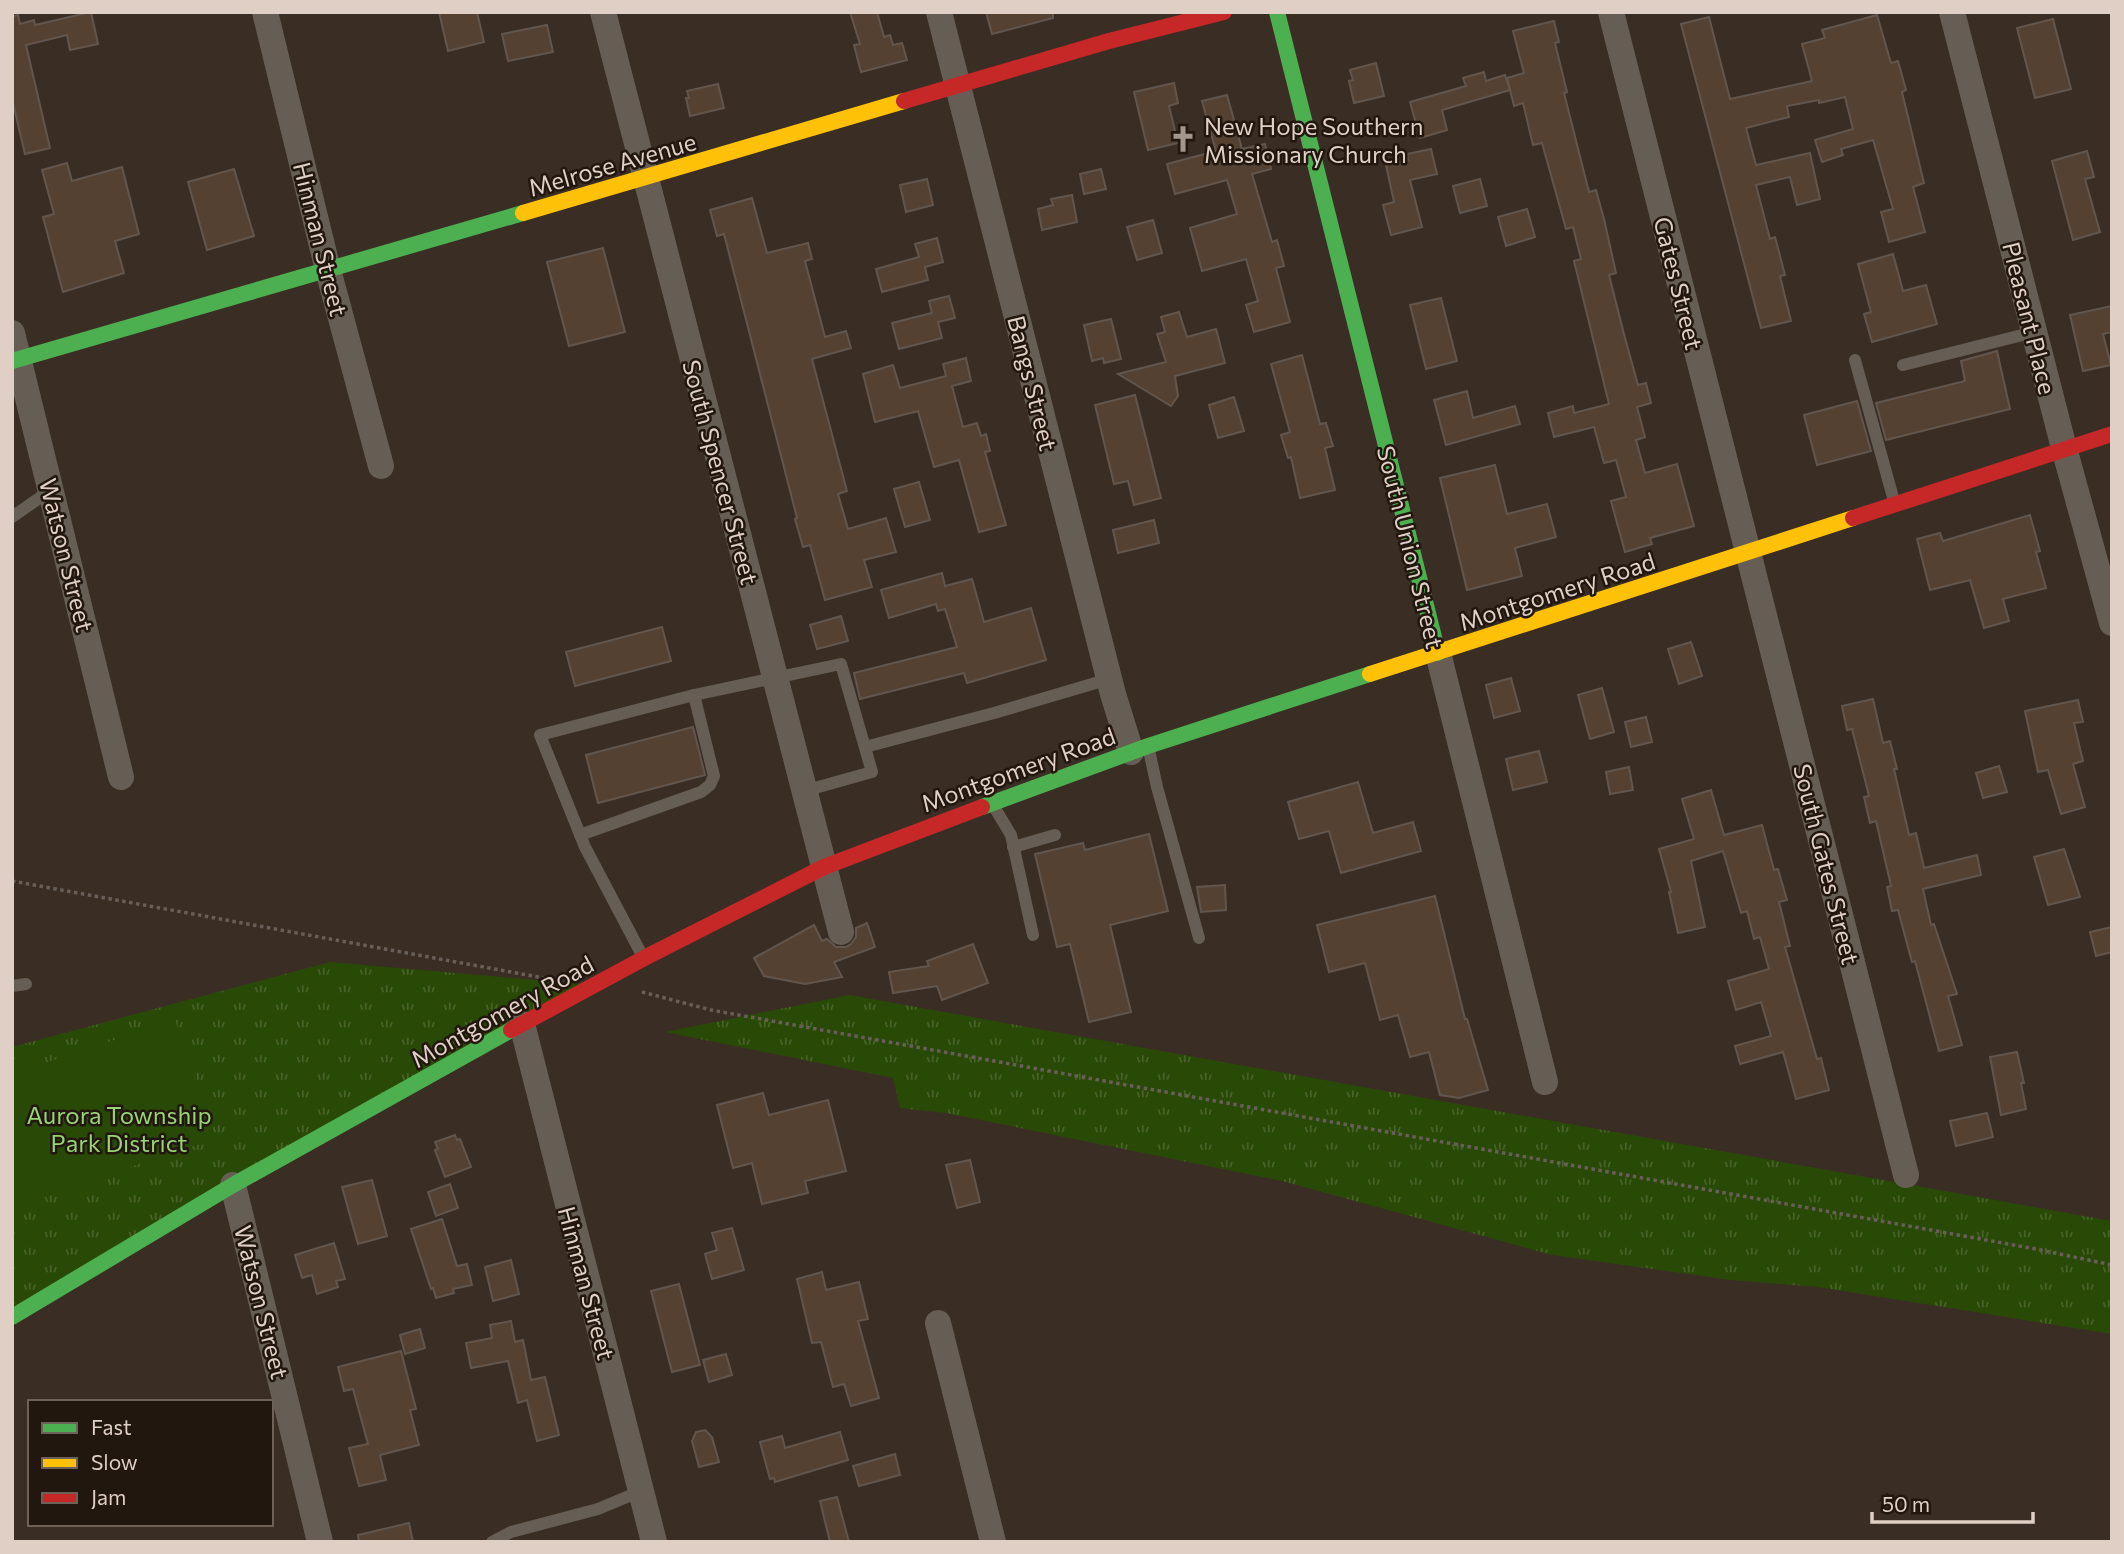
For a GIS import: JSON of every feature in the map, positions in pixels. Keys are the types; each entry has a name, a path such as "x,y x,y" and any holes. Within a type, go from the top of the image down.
{"street":[{"name":"Hinman Street","path":"265,12 328,270 381,466"},
{"name":"South Spencer Street","path":"603,12 841,932"},
{"name":"Bangs Street","path":"939,12 1109,679 1140,749"},
{"name":"Melrose Avenue","path":"15,360 1109,41 1224,12"},
{"name":"South Union Street","path":"1277,12 1545,1082"},
{"name":"Gates Street","path":"1611,12 1748,553"},
{"name":"Pleasant Place","path":"1952,12 2064,448 2112,623"},
{"name":"Watson Street","path":"12,333 15,360 51,490 121,777"},
{"name":"Montgomery Road","path":"12,1317 233,1185 522,1024 644,958 824,867 991,802 1140,749 2112,433"},
{"name":"South Gates Street","path":"1748,553 1906,1175"},
{"name":"Hinman Street","path":"522,1024 654,1542"},
{"name":"Watson Street","path":"233,1185 320,1542"},
{"path":"938,1323 993,1542"}],"lane":[{"path":"1903,365 2034,332"},
{"path":"1855,360 1895,505"},
{"path":"12,517 51,490"},
{"path":"644,958 580,835 540,735 694,695 841,664 872,772 804,791"},
{"path":"865,747 1109,679"},
{"path":"580,835 701,792 710,785 714,776 694,695"},
{"path":"1140,749 1157,787 1199,939"},
{"path":"991,802 1011,835 1032,935"},
{"path":"1013,847 1055,835"},
{"path":"12,986 26,984"},
{"path":"492,1542 511,1532 598,1509 641,1491"}],"path":[{"path":"12,881 556,980"},
{"path":"642,992 711,1010 2036,1249 2112,1265"}],"green space":[{"name":"Aurora Township Park District","path":"330,962 593,985 12,1317 12,1047"},
{"path":"849,995 2112,1221 2112,1334 1818,1287 1731,1280 1552,1255 1282,1181 946,1113 900,1108 893,1078 665,1032"},
{"path":"175,1020 215,1139 12,1206 12,1074"}],"building":[{"path":"91,12 98,44 70,50 67,35 26,45 50,148 25,154 12,99 12,16 18,15 20,24 34,20 35,25"},
{"path":"439,12 477,12 484,42 448,51"},
{"path":"850,12 877,12 884,37 890,35 893,45 902,43 907,60 861,72 854,45 860,44"},
{"path":"986,12 1053,12 1053,18 992,34"},
{"path":"1877,15 1891,63 1898,61 1906,90 1902,92 1924,183 1913,187 1925,232 1889,242 1881,212 1893,209 1873,140 1841,149 1843,155 1822,162 1815,140 1853,129 1845,97 1787,106 1789,117 1746,128 1756,165 1810,153 1820,199 1797,205 1790,177 1756,185 1770,239 1775,237 1785,275 1780,276 1791,321 1761,328 1681,24 1709,17 1730,99 1812,81 1802,44 1825,38 1822,30"},
{"path":"2053,19 2071,89 2035,98 2017,28"},
{"path":"1554,21 1559,42 1555,43 1567,92 1564,93 1589,192 1596,190 1616,273 1609,275 1638,385 1646,383 1651,403 1637,407 1645,437 1636,440 1645,473 1677,464 1694,526 1650,538 1652,544 1625,552 1611,501 1626,497 1616,460 1604,463 1594,427 1554,437 1548,413 1573,406 1574,413 1609,404 1574,261 1581,259 1573,227 1566,229 1542,143 1533,145 1523,103 1514,106 1507,78 1524,73 1513,31"},
{"path":"547,25 553,52 508,61 502,34"},
{"path":"1376,63 1384,96 1354,103 1349,81 1353,80 1350,70"},
{"path":"1484,72 1486,81 1505,75 1510,90 1442,110 1447,130 1420,138 1410,102 1466,86 1463,78"},
{"path":"1174,83 1178,103 1169,106 1178,143 1148,150 1134,92"},
{"path":"718,84 724,108 690,116 687,91"},
{"path":"1227,95 1242,149 1265,144 1271,169 1252,174 1272,242 1277,240 1284,266 1276,268 1290,322 1254,332 1246,305 1258,301 1246,259 1202,271 1190,228 1237,214 1227,180 1175,194 1167,164 1216,151 1202,101"},
{"path":"1431,149 1437,174 1410,180 1422,227 1391,235 1383,205 1394,202 1386,165 1408,160 1407,154"},
{"path":"2087,151 2094,177 2085,179 2100,232 2073,240 2052,161"},
{"path":"67,163 72,181 122,167 139,234 115,241 124,273 63,292 43,217 54,214 42,170"},
{"path":"234,169 254,236 207,250 188,182"},
{"path":"1101,169 1106,189 1084,194 1080,174"},
{"path":"927,179 933,205 906,212 900,185"},
{"path":"1480,179 1487,206 1460,213 1453,186"},
{"path":"1072,195 1077,222 1042,230 1038,209 1053,205 1051,199"},
{"path":"752,198 767,253 808,243 812,259 805,261 825,337 846,331 851,348 812,359 847,491 838,494 848,529 886,518 896,552 864,560 872,587 825,600 810,545 803,547 795,519 797,518 724,234 717,236 710,210"},
{"path":"1527,209 1535,237 1506,246 1498,217"},
{"path":"1153,220 1162,253 1137,260 1127,227"},
{"path":"937,238 943,262 925,267 928,280 882,292 876,269 919,257 915,244"},
{"path":"603,248 625,332 569,346 547,262"},
{"path":"1893,254 1903,291 1926,285 1937,324 1872,342 1864,314 1871,312 1858,264"},
{"path":"949,296 955,318 938,322 942,338 899,349 892,323 932,313 929,301"},
{"path":"1441,298 1457,361 1426,369 1410,305"},
{"path":"2112,306 2112,332 2103,334 2111,365 2083,371 2070,315"},
{"path":"1179,312 1187,337 1216,329 1225,363 1175,376 1178,396 1171,406 1118,374 1166,362 1157,334 1165,332 1161,317"},
{"path":"1111,319 1121,359 1104,363 1103,358 1092,361 1084,325"},
{"path":"1997,351 2010,409 1886,440 1876,403 1965,381 1961,361"},
{"path":"1302,355 1320,424 1326,423 1333,446 1325,448 1335,490 1300,498 1291,457 1288,458 1281,435 1290,432 1271,364"},
{"path":"966,358 971,381 952,386 963,427 977,423 981,436 986,434 990,451 985,452 1006,525 979,532 959,460 934,467 918,411 875,422 863,374 893,365 900,388 946,376 943,364"},
{"path":"1467,391 1473,418 1515,406 1520,424 1446,445 1434,400"},
{"path":"1135,395 1161,498 1134,505 1128,481 1114,484 1095,405"},
{"path":"1234,397 1244,431 1218,438 1209,405"},
{"path":"1857,401 1871,451 1817,465 1804,415"},
{"path":"1495,465 1507,514 1547,504 1556,537 1515,548 1522,576 1467,590 1440,478"},
{"path":"919,482 930,520 905,527 894,489"},
{"path":"2030,515 2046,588 2003,599 2009,621 1984,628 1970,580 1930,590 1917,539 1940,533 1943,541"},
{"path":"1154,520 1159,543 1118,553 1113,530"},
{"path":"942,573 945,586 972,579 984,622 1031,608 1046,660 967,683 964,673 860,699 854,673 957,647 945,609 938,611 936,604 889,618 881,590"},
{"path":"841,616 848,641 817,649 810,625"},
{"path":"662,627 671,661 575,686 566,652"},
{"path":"1691,642 1702,676 1679,684 1668,649"},
{"path":"1511,678 1520,711 1494,718 1486,685"},
{"path":"1602,688 1614,732 1590,739 1578,695"},
{"path":"1873,699 1883,743 1890,741 1909,835 1916,833 1924,868 1977,855 1981,875 1923,889 1931,925 1934,924 1957,994 1948,996 1962,1045 1939,1051 1898,910 1892,911 1887,887 1891,886 1876,821 1870,823 1864,797 1869,796 1852,729 1847,730 1842,706"},
{"path":"2078,700 2083,722 2074,723 2083,761 2073,764 2085,807 2061,814 2048,770 2038,772 2025,711"},
{"path":"1646,717 1652,742 1631,747 1625,722"},
{"path":"693,727 705,775 598,803 586,755"},
{"path":"1539,751 1547,782 1513,790 1506,759"},
{"path":"1999,766 2007,792 1983,798 1976,773"},
{"path":"1629,767 1633,790 1610,794 1606,772"},
{"path":"1358,782 1373,833 1413,822 1421,851 1341,873 1329,831 1299,839 1288,802"},
{"path":"1711,790 1724,835 1762,825 1774,870 1778,869 1787,900 1779,902 1790,946 1785,947 1817,1059 1821,1058 1829,1090 1796,1099 1783,1052 1740,1064 1735,1046 1771,1036 1761,1002 1736,1010 1728,981 1769,969 1760,937 1754,939 1747,911 1741,913 1723,851 1691,861 1705,927 1678,933 1671,892 1659,849 1694,839 1682,799"},
{"path":"1149,834 1168,911 1110,925 1131,1012 1089,1022 1070,944 1057,947 1035,854 1083,843 1085,850"},
{"path":"2064,849 2080,897 2048,905 2034,857"},
{"path":"1225,885 1226,910 1201,912 1197,887"},
{"path":"1435,896 1465,1019 1488,1090 1459,1098 1440,1095 1429,1052 1410,1057 1398,1015 1380,1020 1365,963 1329,972 1317,925"},
{"path":"867,923 875,947 834,962 842,977 805,984 764,976 754,958 814,925 822,941 827,939 836,947 846,947 856,937 856,928"},
{"path":"2112,927 2112,952 2096,956 2090,932"},
{"path":"973,944 988,983 942,1000 937,986 893,993 889,972 929,966 927,961"},
{"path":"2017,1052 2026,1109 2001,1115 1990,1057"},
{"path":"763,1093 769,1115 828,1100 846,1171 805,1181 808,1193 762,1204 752,1163 733,1168 717,1105"},
{"path":"1987,1113 1993,1137 1956,1146 1950,1121"},
{"path":"455,1135 457,1140 460,1139 471,1167 445,1177 435,1150 438,1149 435,1142"},
{"path":"970,1160 980,1202 957,1208 946,1165"},
{"path":"372,1180 387,1236 358,1244 342,1187"},
{"path":"450,1184 458,1208 436,1216 428,1192"},
{"path":"442,1219 457,1266 467,1264 472,1285 453,1289 454,1293 436,1298 411,1229"},
{"path":"732,1228 744,1270 712,1279 705,1254 717,1250 712,1233"},
{"path":"334,1243 345,1279 336,1281 338,1287 317,1294 312,1275 302,1278 295,1255"},
{"path":"511,1260 519,1294 493,1301 485,1267"},
{"path":"822,1272 826,1290 859,1282 868,1319 858,1321 879,1398 851,1406 844,1384 833,1387 821,1342 812,1343 797,1279"},
{"path":"679,1284 700,1365 672,1372 651,1291"},
{"path":"511,1321 515,1342 523,1340 531,1380 545,1377 559,1435 537,1441 527,1400 518,1403 508,1361 471,1368 466,1343 492,1338 490,1325"},
{"path":"420,1329 425,1348 405,1354 400,1335"},
{"path":"401,1351 416,1409 410,1410 419,1445 380,1455 386,1480 359,1486 349,1448 368,1444 353,1389 344,1391 338,1367"},
{"path":"726,1354 732,1375 709,1382 703,1360"},
{"path":"705,1430 712,1437 719,1462 699,1467 692,1441 696,1432"},
{"path":"840,1432 848,1460 775,1482 774,1478 770,1479 760,1442 782,1436 785,1448"},
{"path":"895,1454 900,1475 859,1486 853,1466"},
{"path":"837,1497 849,1542 830,1542 820,1501"},
{"path":"409,1523 413,1542 359,1542 358,1535"}],"traffic: fast":[{"path":"1277,12 1438,653"},
{"path":"12,361 523,213"},
{"path":"982,807 1148,746 1370,674"},
{"path":"12,1317 233,1185 511,1030"}],"traffic: slow":[{"path":"523,213 904,101"},
{"path":"1370,674 1853,518"}],"traffic: jam":[{"path":"904,101 1109,41 1224,12"},
{"path":"1853,518 2112,434"},
{"path":"511,1030 650,955 824,867 982,807"}],"place":[{"name":"New Hope Southern Missionary Church","path":"1183,139"}]}
